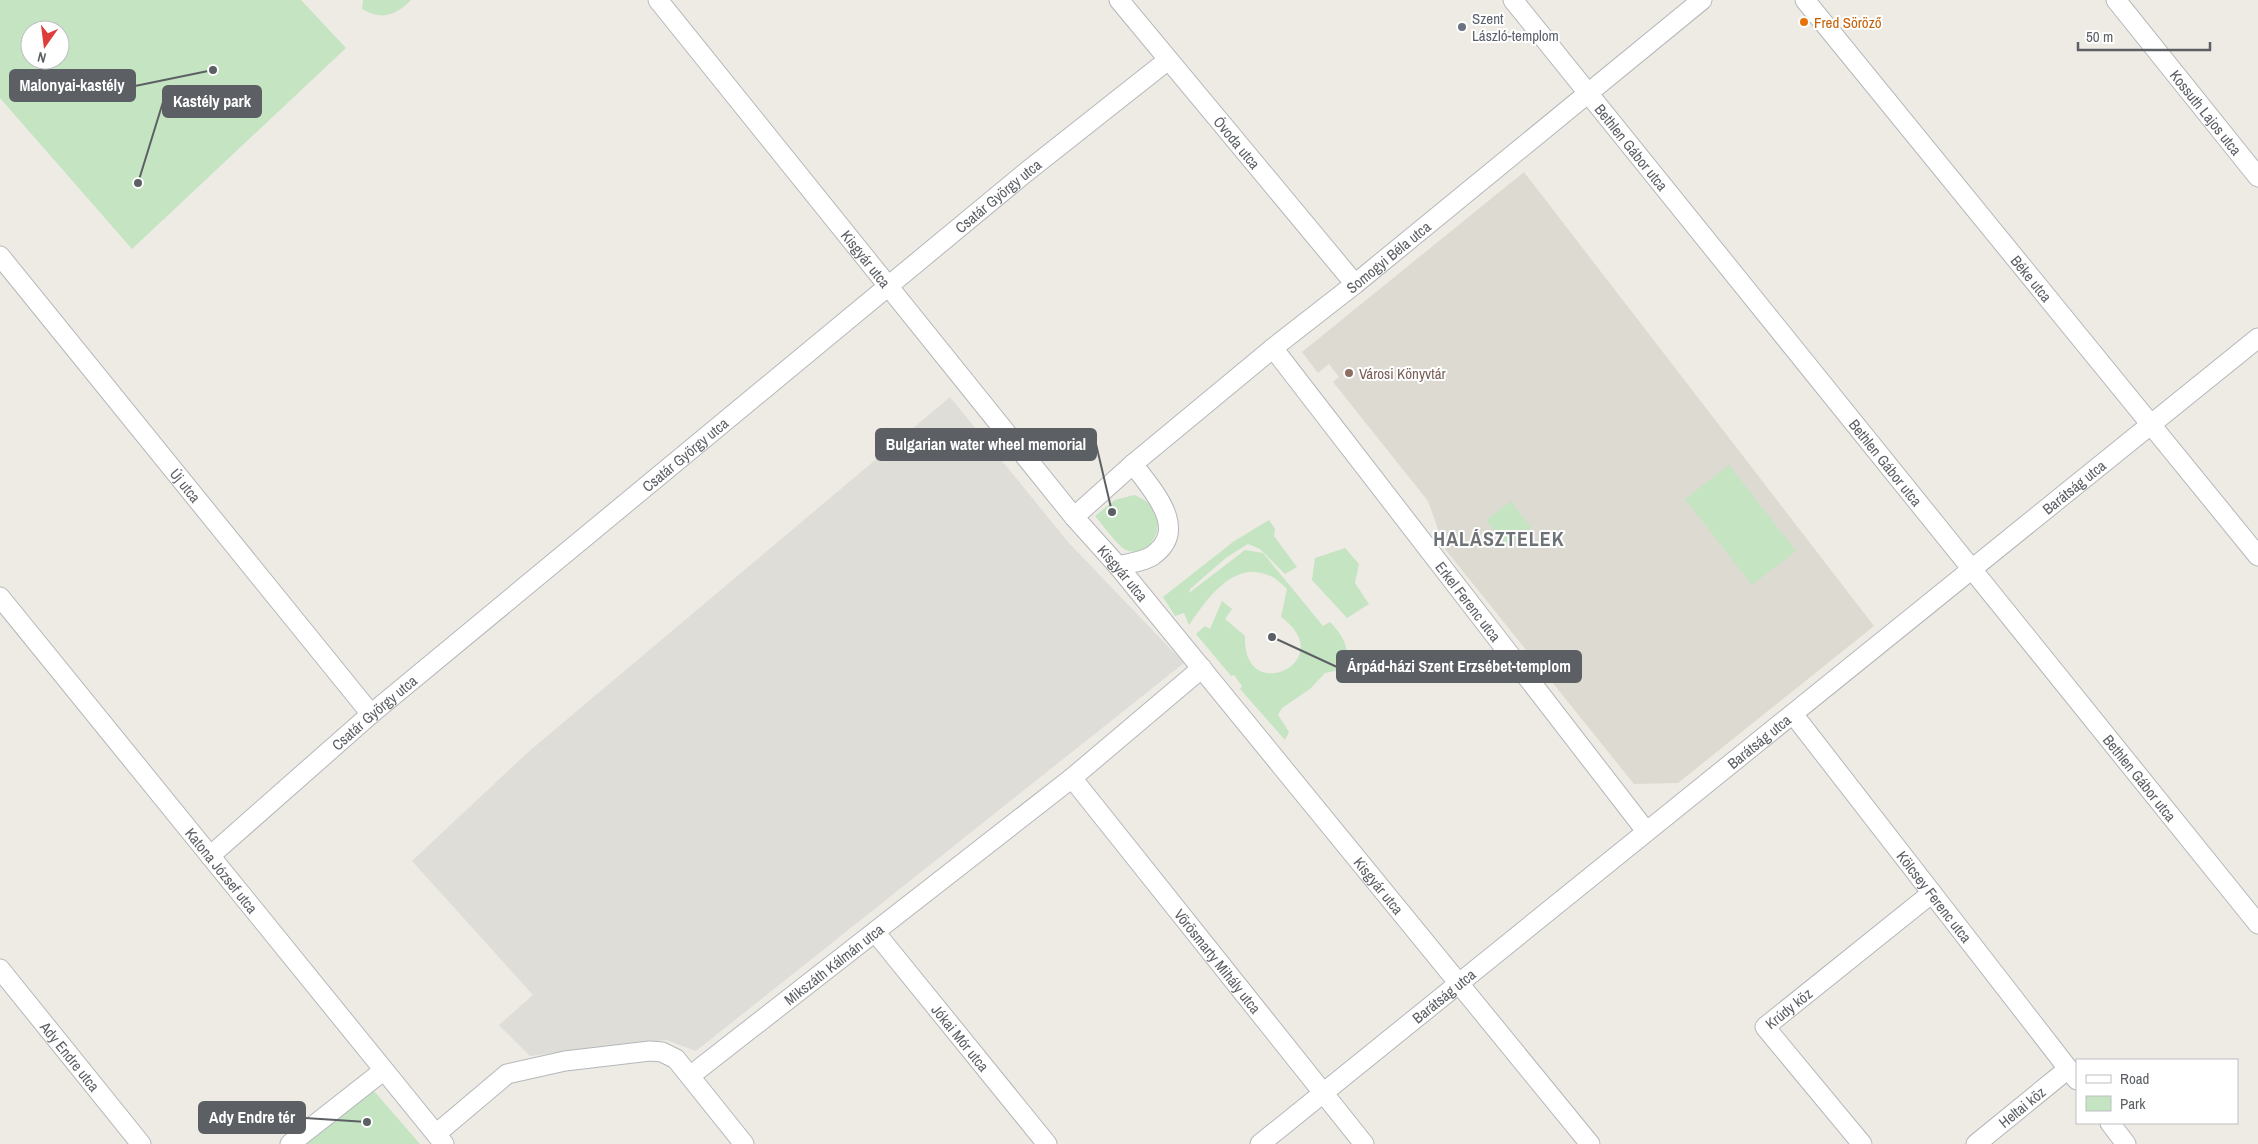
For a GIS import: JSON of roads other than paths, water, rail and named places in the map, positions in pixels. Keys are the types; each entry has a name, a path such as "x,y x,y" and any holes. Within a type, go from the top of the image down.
{"street":[{"name":"Kisgyár utca","path":"658,0 1074,517 1118,566 1202,668 1590,1144"},
{"name":"Óvoda utca","path":"1119,0 1355,284"},
{"name":"Bethlen Gábor utca","path":"1514,0 2258,924"},
{"name":"Somogyi Béla utca","path":"1074,517 1133,464 1273,348 1355,284 1702,0"},
{"name":"Béke utca","path":"1805,0 2258,556"},
{"name":"Kossuth Lajos utca","path":"2116,0 2258,178"},
{"name":"Csatár György utca","path":"210,856 371,714 1025,173 1168,60"},
{"name":"Új utca","path":"0,256 371,714"},
{"name":"Barátság utca","path":"1260,1144 1461,984 1646,830 1973,570 2258,338"},
{"name":"Erkel Ferenc utca","path":"1273,348 1646,830"},
{"path":"1118,566 1151,557 1167,536 1168,519 1166,512 1133,464"},
{"name":"Katona József utca","path":"0,597 440,1139"},
{"name":"Mikszáth Kálmán utca","path":"690,1076 1072,778 1202,668"},
{"name":"Kölcsey Ferenc utca","path":"1793,714 2072,1075"},
{"name":"Vörösmarty Mihály utca","path":"1072,778 1364,1144"},
{"name":"Krúdy köz","path":"1862,1144 1765,1027 1932,893"},
{"name":"Jókai Mór utca","path":"875,932 1047,1144"},
{"name":"Ady Endre utca","path":"0,969 141,1144"},
{"path":"440,1139 499,1080 518,1070 650,1051 662,1052 676,1059 744,1144"},
{"path":"290,1144 383,1070"},
{"name":"Heltai köz","path":"1976,1144 2072,1075"},
{"path":"2111,1124 2126,1144"}],"place":[{"name":"Fred Söröző","path":"1804,22"},
{"name":"Szent László-templom","path":"1462,27"},
{"name":"Malonyai-kastély","path":"213,70"},
{"name":"Kastély park","path":"138,183"},
{"name":"Városi Könyvtár","path":"1349,373"},
{"name":"Bulgarian water wheel memorial","path":"1112,512"},
{"name":"Árpád-házi Szent Erzsébet-templom","path":"1272,637"},
{"name":"Ady Endre tér","path":"367,1122"}],"district":[{"name":"HALÁSZTELEK","path":"1499,538"}]}
